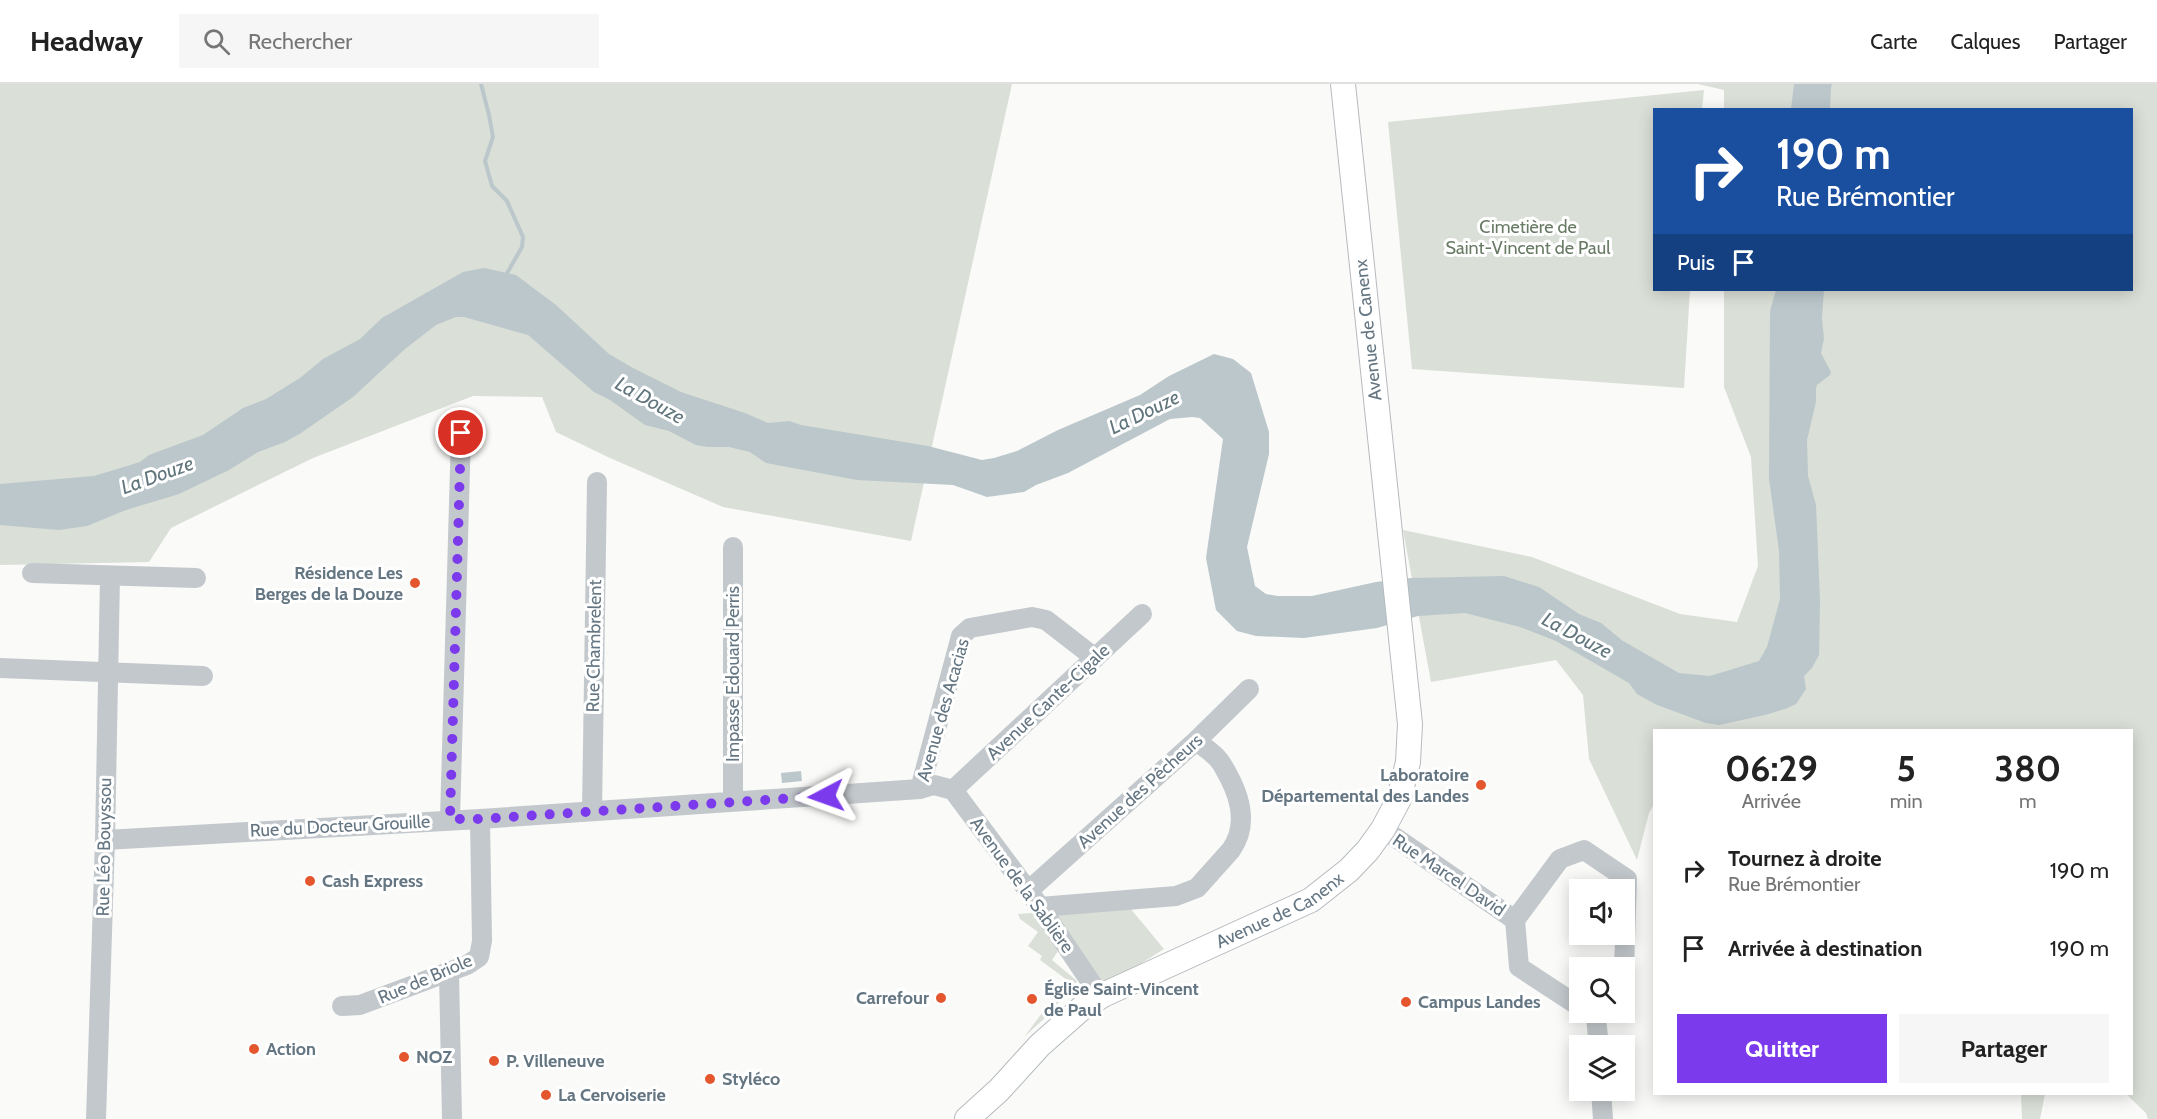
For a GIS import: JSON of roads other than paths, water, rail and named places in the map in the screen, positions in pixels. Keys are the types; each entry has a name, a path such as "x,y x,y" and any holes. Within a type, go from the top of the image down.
{"main road":[{"name":"Avenue de Canenx","path":"967,1119 999,1090 1040,1045 1082,1008 1103,995 1311,900 1349,870 1368,850 1383,829 1399,799 1408,762 1410,724 1343,84"},
{"path":"993,1119 999,1090"}],"street":[{"path":"450,819 461,433"},
{"name":"Rue Chambrelent","path":"592,811 597,482"},
{"name":"Impasse Edouard Perris","path":"732,547 733,802"},
{"path":"32,573 196,578"},
{"name":"Rue Léo Bouyssou","path":"96,1119 105,840 110,576"},
{"name":"Avenue Cante-Cigale","path":"936,788 1095,658 1142,614"},
{"name":"Avenue des Acacias","path":"936,788 961,636 970,628 1032,617 1046,620 1095,658"},
{"path":"0,668 204,676"},
{"name":"Avenue des Pêcheurs","path":"1034,899 1250,689"},
{"path":"1034,899 1176,896 1197,888 1236,843 1241,819 1239,799 1219,760 1196,741"},
{"name":"Rue du Docteur Grouille","path":"105,840 480,819 936,788"},
{"name":"Avenue de la Sablière","path":"936,788 1034,899 1094,987 1103,995"},
{"name":"Rue de Briole","path":"342,1006 360,1005 467,965 478,957 482,941 480,819"},
{"name":"Rue Marcel David","path":"1383,829 1515,920"},
{"name":"Rue Marcel David","path":"1569,1000 1519,967 1515,920 1560,859 1584,850 1627,879 1624,957"},
{"path":"449,972 452,1119"},
{"path":"1602,1101 1603,1119"}],"water":[{"path":"1794,84 1832,84 1830,108 1791,108"},
{"name":"La Douze","path":"484,268 516,275 556,305 609,354 681,392 768,423 789,421 801,425 928,446 982,460 1017,451 1058,430 1140,395 1169,376 1214,354 1233,359 1251,373 1269,432 1269,454 1247,547 1255,586 1266,594 1312,596 1376,582 1411,578 1504,576 1539,587 1579,614 1601,623 1623,641 1679,673 1710,676 1759,661 1767,647 1780,599 1779,551 1769,479 1770,311 1776,291 1824,291 1822,318 1824,339 1821,353 1831,372 1817,385 1816,402 1807,440 1808,476 1816,505 1820,601 1819,655 1812,668 1804,676 1806,689 1796,704 1765,715 1719,725 1706,723 1657,705 1637,694 1629,683 1556,641 1520,627 1465,613 1418,616 1377,628 1304,638 1256,636 1237,631 1216,610 1206,558 1223,439 1200,418 1170,419 1068,473 1024,492 987,497 953,485 857,480 766,463 750,452 729,447 696,445 669,431 645,425 610,400 594,392 528,335 464,317 456,317 436,325 405,349 353,397 301,433 258,452 229,470 179,494 126,510 87,526 59,530 0,525 0,484 94,476 140,462 149,455 203,435 243,408 266,399 300,378 323,359 360,339 382,318 463,272"},
{"path":"801,771 802,781 782,783 781,773"}],"waterway":[{"path":"481,84 493,137 485,161 492,186 507,201 523,237 522,247 506,275"}],"place":[{"name":"Résidence Les Berges de la Douze","path":"415,583"},
{"name":"Laboratoire Départemental des Landes","path":"1481,785"},
{"name":"Cash Express","path":"310,881"},
{"name":"Carrefour","path":"941,998"},
{"name":"Église Saint-Vincent de Paul","path":"1032,999"},
{"name":"Campus Landes","path":"1406,1002"},
{"name":"Action","path":"254,1049"},
{"name":"NOZ","path":"404,1057"},
{"name":"P. Villeneuve","path":"494,1061"},
{"name":"Styléco","path":"710,1079"},
{"name":"La Cervoiserie","path":"546,1095"}],"park label":[{"name":"Cimetière de Saint-Vincent de Paul","path":"1528,237"}]}
